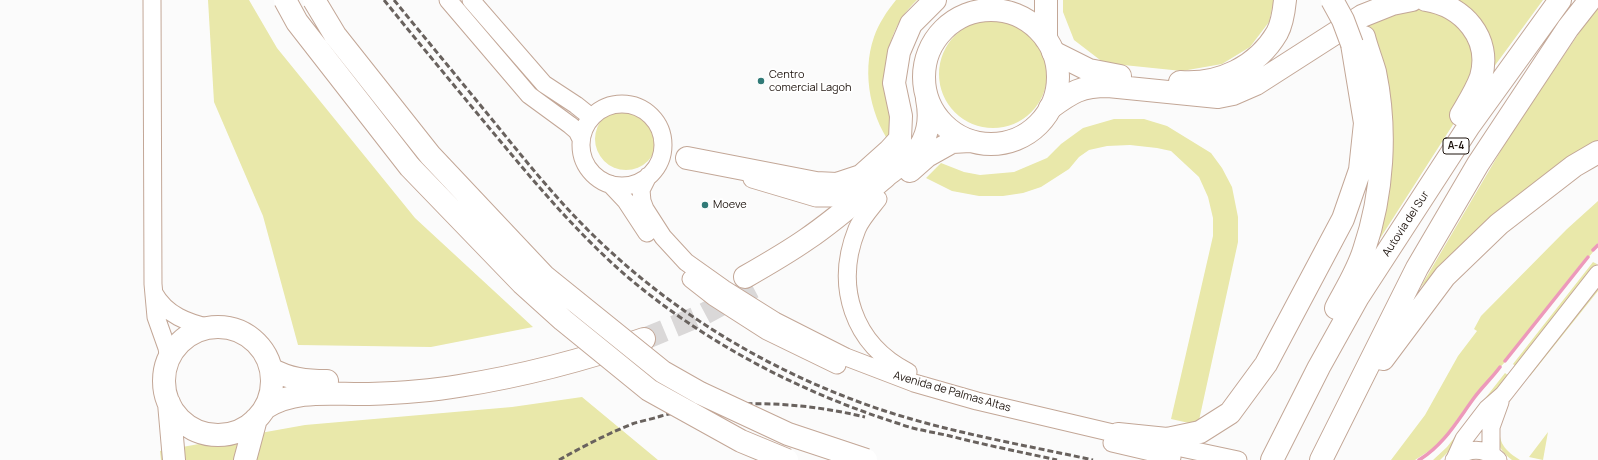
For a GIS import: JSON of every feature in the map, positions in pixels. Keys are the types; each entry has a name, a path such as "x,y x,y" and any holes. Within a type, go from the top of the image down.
{"main road":[{"path":"285,0 297,22 410,167 522,283 562,320 649,390 741,441 788,460"},
{"path":"314,0 336,35 430,155 544,276 663,372 700,393 788,434 866,460"},
{"path":"687,158 816,183 837,184 862,176 900,139 901,116 894,83 899,52 911,24 935,0"},
{"path":"926,96 936,116 951,131 970,140 988,144 1007,142 1024,135 1039,123 1050,108 1057,90 1058,71 1050,45 1046,0"},
{"path":"752,281 797,262 847,226 873,195 923,142 928,128 930,112 923,75 927,54 938,35 953,21 973,12 1000,5 1032,24 1050,45 1089,70 1108,75 1184,82 1208,80 1226,76 1253,61 1266,48 1278,32 1285,0"},
{"path":"1261,460 1276,432 1306,359 1347,289 1364,251 1373,217 1380,180 1382,136 1374,72 1358,41 1343,20 1332,0"},
{"path":"1118,434 1167,438 1200,432 1230,413 1266,364 1343,219 1360,170 1365,123 1358,41 1346,0"},
{"path":"1194,94 1216,91 1250,79 1294,52 1368,0"},
{"path":"1050,108 1071,93 1090,86 1108,86 1218,96 1233,94 1256,84 1362,16 1392,4 1412,0"},
{"path":"1358,297 1396,220 1476,90 1481,75 1483,58 1481,43 1471,24 1466,18 1439,2 1426,0"},
{"name":"Autovía del Sur","path":"1272,460 1276,432 1319,367 1358,297 1469,126 1560,0"},
{"path":"1324,452 1401,282 1469,165 1519,87 1581,0"},
{"path":"1324,452 1417,268 1474,171 1568,28 1590,0"},
{"path":"873,195 927,156 952,142 970,140"},
{"path":"1324,452 1385,354 1446,276 1499,224 1574,166 1598,152"},
{"path":"174,460 169,403 165,389 164,374 168,360 176,348 186,338 211,328 228,329 244,334 256,343 266,355 271,369 272,382 270,395 261,414 245,460"},
{"path":"169,403 178,418 192,428 208,434 226,435 242,430 274,402 289,397 306,394 396,393 458,386 518,375 570,363 639,334 594,344 548,357 420,380 360,382 310,381 297,380 283,376 271,369"}],"street":[{"path":"152,0 154,293 156,317 167,348 168,360"},
{"path":"448,0 529,95 570,125 577,131 581,139"},
{"path":"471,0 544,84 576,105 591,117"},
{"path":"662,136 662,151 657,165 648,176 636,183 624,185 610,184 600,179 588,167 582,151 581,139 583,131 591,117 600,110 610,106 621,104 632,105 643,109 652,116 662,136 675,151 687,158 816,198 846,198 873,195"},
{"name":"Avenida de Palmas Altas","path":"648,176 641,190 645,209 663,237 686,262 724,289 774,321 846,357 914,383 977,400 1118,434 1238,460"},
{"name":"Avenida de Palmas Altas","path":"610,184 626,201 653,242 678,269 721,302 767,331 842,368 911,393 977,412 1184,460"},
{"path":"873,195 857,228 848,262 848,294 858,325 868,340 894,365 911,374 977,400"},
{"path":"1454,460 1464,439 1487,409 1503,395 1598,274"},
{"path":"154,293 162,306 178,317 211,328"},
{"path":"1495,457 1490,434 1492,422 1503,395"},
{"path":"1454,460 1460,455 1472,450 1485,451 1495,457"}],"shaded area":[{"path":"208,0 249,0 277,48 415,218 533,327 431,347 298,345 263,216 214,102"},
{"path":"896,0 917,0 905,14 894,32 889,48 886,82 895,150 880,125 874,111 868,66 870,51 876,32 889,8"},
{"path":"1063,0 1274,0 1269,22 1250,47 1222,64 1182,71 1104,63 1074,40 1063,12"},
{"path":"1399,0 1543,0 1463,109 1372,251 1391,170 1385,87 1366,21"},
{"path":"1598,5 1598,143 1489,218 1420,288 1510,135"},
{"path":"993,20 1014,24 1031,36 1043,53 1047,74 1043,95 1031,112 1014,124 993,128 972,124 955,112 943,95 939,74 943,53 955,36 972,24"},
{"path":"626,108 638,110 648,117 655,127 657,139 655,151 648,161 638,168 626,170 614,168 604,161 597,151 595,139 597,127 604,117 614,110"},
{"path":"1114,119 1144,119 1167,126 1211,153 1222,168 1232,187 1238,217 1238,242 1198,425 1171,419 1213,236 1213,218 1208,197 1199,177 1171,151 1130,145 1107,146 1089,150 1079,157 1069,169 1041,187 1023,193 1003,196 979,196 952,191 926,178 941,163 964,172 980,175 1014,172 1047,158 1061,144 1083,128"},
{"path":"1598,201 1598,243 1592,250 1593,252 1588,258 1587,256 1505,360 1506,361 1477,392 1442,440 1432,449 1415,460 1391,460 1425,415 1458,356 1477,331 1474,329 1481,316 1567,229"},
{"path":"1593,262 1597,264 1516,367 1513,364"},
{"path":"1598,285 1598,291 1530,376 1527,374"},
{"path":"1505,373 1509,376 1449,451 1440,460 1433,460 1447,447"},
{"path":"582,397 658,460 161,460 160,451 305,425 512,407"},
{"path":"1500,418 1500,438 1502,443 1509,452 1520,460 1512,460 1506,455 1500,446 1498,441 1498,431"},
{"path":"1548,432 1543,460 1529,457"}],"waterway":[{"path":"1593,250 1598,245"},
{"path":"1505,361 1588,257"},
{"path":"1419,460 1443,440 1477,394 1500,367"}],"tunnel":[{"path":"644,339 704,314 758,285"}],"railway":[{"path":"384,0 520,165 591,243 630,279 660,303 692,325 724,346 758,365 828,398 864,412 912,428 1057,460"},
{"path":"394,0 556,197 594,236 626,265 693,317 729,340 805,380 885,411 936,426 1093,460"},
{"path":"559,460 613,432 632,424 686,410 712,406 738,404 788,405 865,417"}],"place":[{"name":"Centro comercial Lagoh","path":"761,81"},
{"name":"Moeve","path":"705,205"}]}
